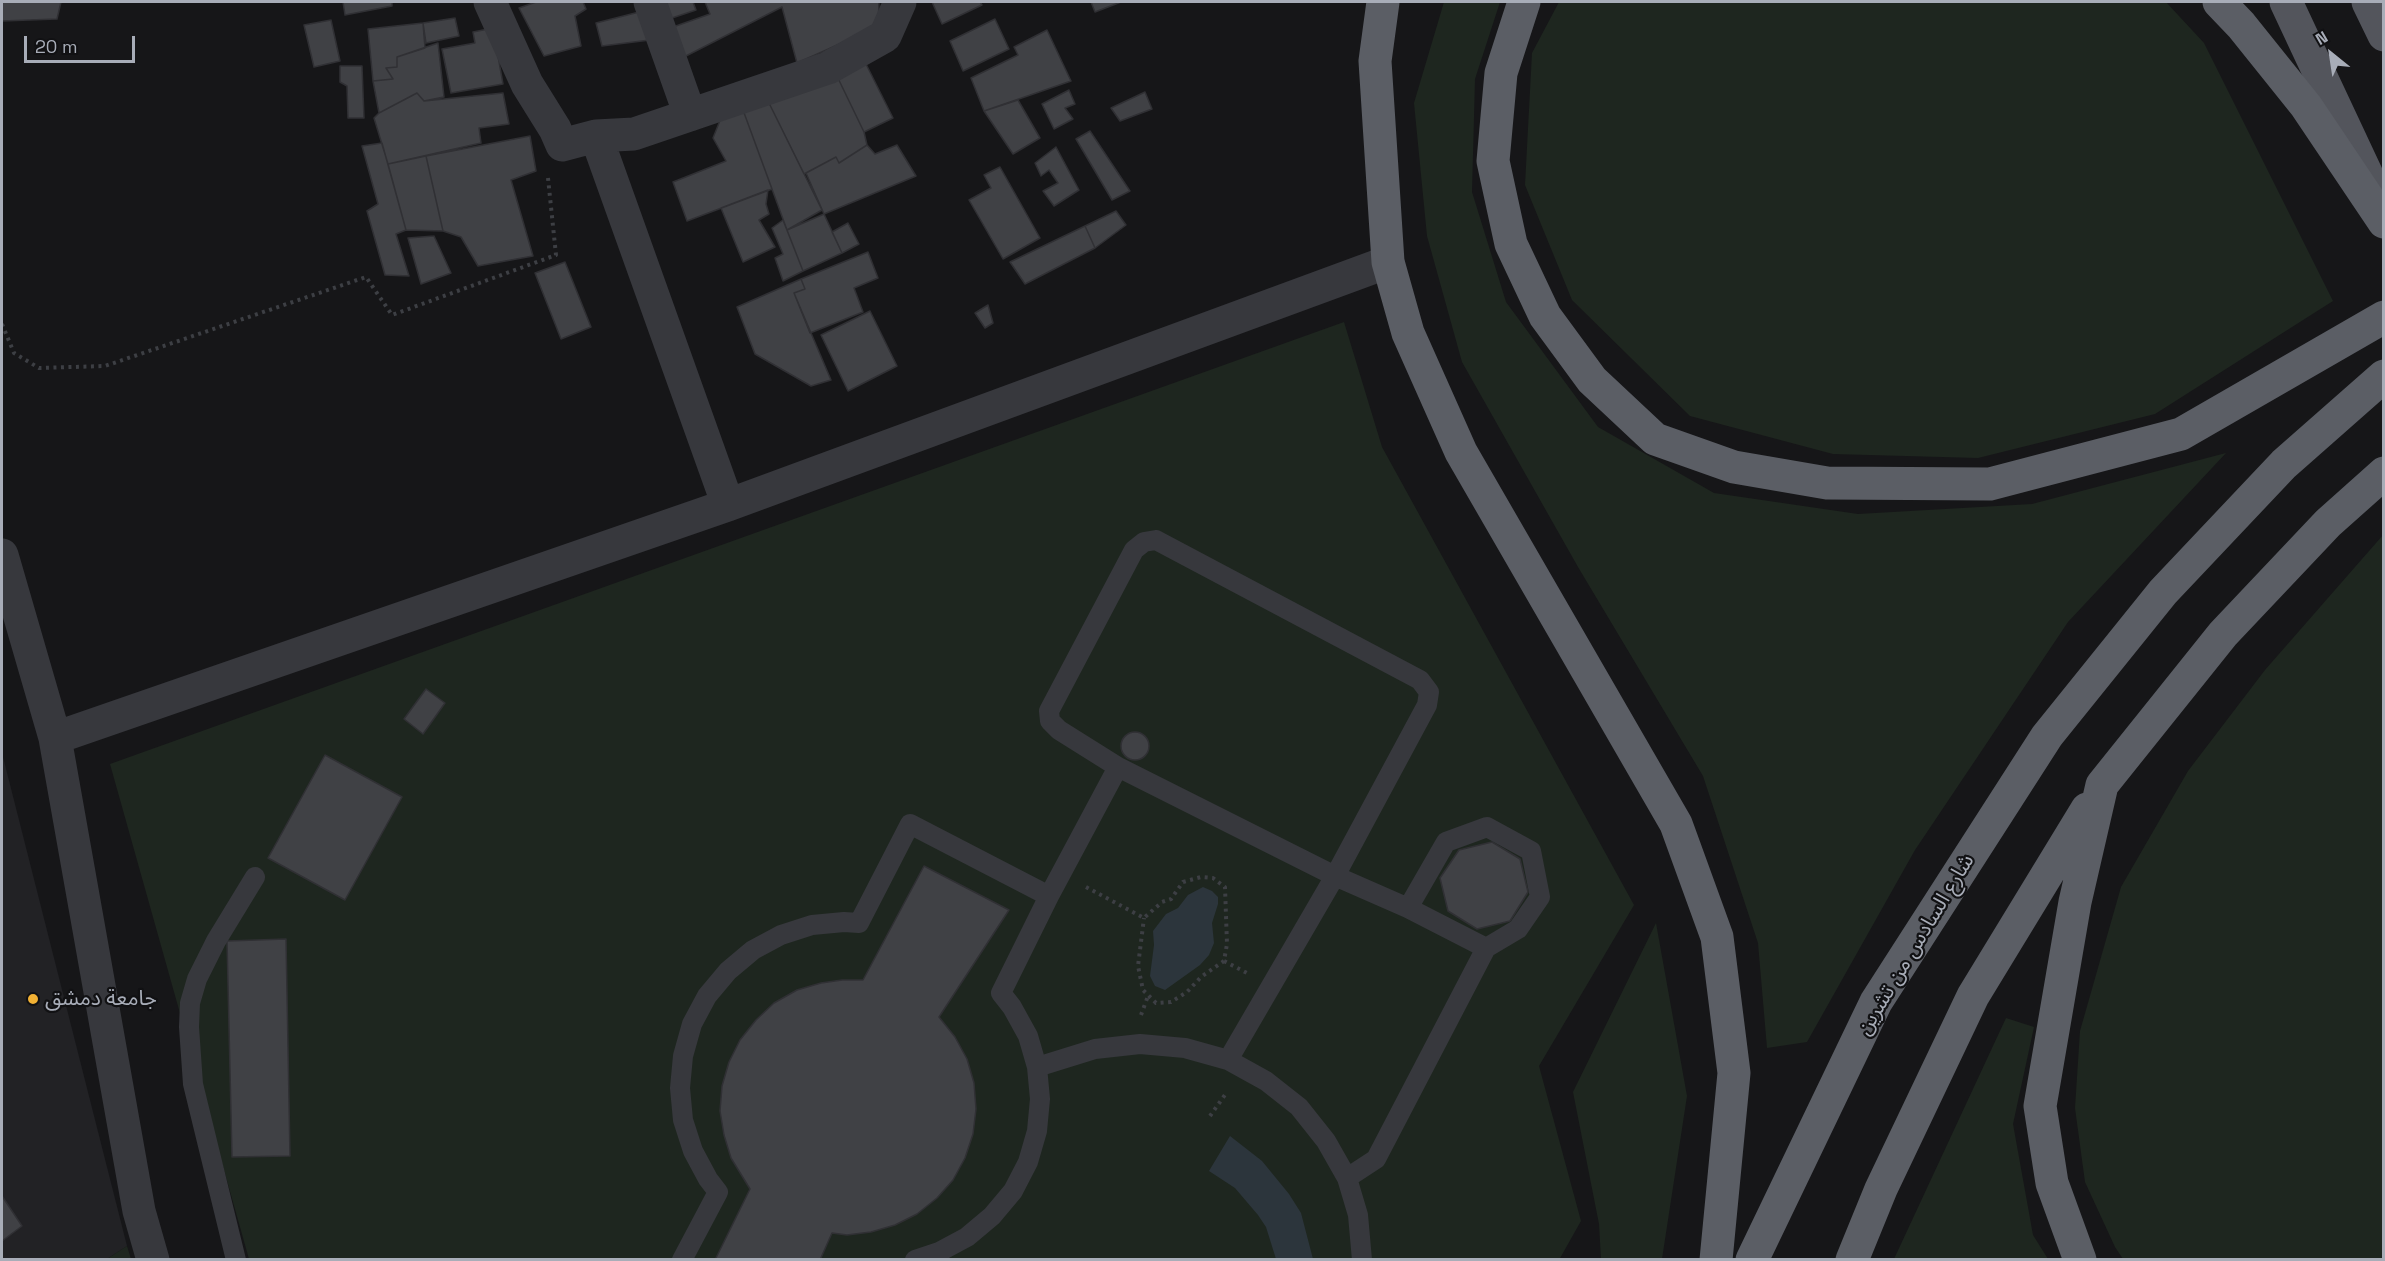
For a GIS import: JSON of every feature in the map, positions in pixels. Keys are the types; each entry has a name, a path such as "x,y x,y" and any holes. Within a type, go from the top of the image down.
{"highway":[{"path":"1383,2 1375,61 1388,262 1408,333 1461,452 1676,824 1717,937 1734,1073 1716,1260"},
{"path":"1524,2 1501,73 1493,161 1511,244 1545,316 1592,380 1655,439 1734,467 1827,483 1990,484 2181,434 2384,317"},
{"path":"2219,2 2241,25 2306,106 2384,222"},
{"name":"شارع السادس من تشرين","path":"1752,1260 1876,1002 2046,736 2171,584 2284,464 2384,376"},
{"path":"1852,1260 1881,1189 1972,996 2102,785 2223,634 2328,524 2384,473"},
{"path":"2080,1260 2052,1184 2040,1106 2075,902 2102,785"}],"main road":[{"path":"2286,2 2384,211"},
{"path":"2368,2 2384,35"}],"street":[{"path":"490,2 527,84 555,129 562,145 596,136 634,134 828,68 885,36 900,2"},
{"path":"650,2 690,115"},
{"path":"596,136 728,505"},
{"path":"55,738 728,505 1388,262"},
{"path":"2,555 55,738 139,1211 153,1260"}],"lane":[{"path":"1228,1060 1335,876 1427,705 1429,692 1420,680 1156,540 1144,542 1134,550 1049,711 1050,721 1059,730 1118,767 1335,876 1408,908 1486,948"},
{"path":"915,1260 939,1256 992,1216 1013,1191 1028,1162 1038,1131 1040,1099 1037,1067 1028,1036 1012,1007 1001,993 1061,873 1118,767"},
{"path":"682,1260 718,1192 693,1151 683,1120 680,1088 683,1056 692,1024 707,996 728,971 753,950 781,935 812,925 859,923 910,824 1049,897"},
{"path":"1347,1178 1376,1159 1486,948 1518,929 1540,897 1531,851 1486,827 1446,842 1408,908"},
{"path":"236,1260 193,1084 189,1027 190,1003 197,979 216,941 255,877"},
{"path":"1037,1067 1095,1049 1140,1044 1185,1048 1228,1060 1266,1081 1299,1107 1326,1141 1347,1178 1358,1215 1362,1260"}],"path":[{"path":"2,324 14,353 39,368 105,366 366,278 392,315 556,255 545,144 555,129"},
{"path":"1061,873 1144,918"},
{"path":"1201,877 1213,878 1225,887 1227,944 1224,961 1201,977 1187,992 1171,1002 1156,1003 1143,990 1138,966 1144,918 1162,902 1171,898 1183,882 1201,877"}],"shaded area":[{"path":"1444,2 1500,2 1475,79 1472,192 1506,302 1598,427 1714,493 1858,514 2032,504 2226,453 2068,622 1915,850 1807,1042 1767,1048 1758,943 1703,776 1578,567 1462,362 1427,236 1414,103"},
{"path":"1559,2 2166,2 2204,43 2333,301 2155,414 1978,458 1833,454 1690,416 1572,300 1525,185 1532,53"},
{"path":"1344,322 1382,447 1634,905 1539,1066 1581,1221 1559,1260 249,1259 110,764"},
{"path":"2383,535 2383,1259 2123,1259 2115,1247 2085,1182 2075,1108 2080,1031 2121,887 2188,771 2265,670"},
{"name":"جامعة دمشق","path":"2,753 127,1246 107,1259 2,1259"},
{"path":"1203,887 1218,897 1212,923 1214,943 1209,955 1200,965 1165,990 1155,986 1150,976 1154,945 1153,931 1166,914 1178,908 1188,895"},
{"path":"1656,923 1687,1096 1662,1259 1601,1259 1599,1224 1573,1092"},
{"path":"2006,1018 2034,1027 2013,1124 2033,1235 2048,1259 1894,1259"},
{"path":"1230,1136 1262,1161 1289,1194 1301,1213 1313,1259 1276,1259 1266,1227 1258,1215 1235,1188 1209,1171"},
{"path":"127,1246 131,1259 107,1259"}],"building":[{"path":"2,2 61,2 57,19 2,21"},
{"path":"343,2 392,2 392,6 345,15"},
{"path":"536,2 583,2 586,9 575,16 581,46 544,56 519,8"},
{"path":"662,2 693,2 696,10 669,19"},
{"path":"705,2 879,2 878,27 797,63 782,7 684,57 673,27 710,14"},
{"path":"932,2 980,2 982,5 942,24"},
{"path":"1091,2 1121,2 1095,12"},
{"path":"643,11 650,40 602,46 596,23"},
{"path":"455,18 459,36 426,43 423,23"},
{"path":"995,19 1009,49 963,71 950,41"},
{"path":"331,20 340,61 314,67 304,25"},
{"path":"423,23 425,48 397,57 397,67 386,68 393,79 373,81 368,29"},
{"path":"493,28 503,84 451,93 442,49 475,43 473,32"},
{"path":"1047,30 1071,81 984,111 971,78 1018,55 1014,47"},
{"path":"438,43 444,97 424,101 417,93 379,113 373,81 393,79 386,68 397,67 397,57"},
{"path":"863,58 893,118 864,132 835,72"},
{"path":"340,66 362,66 364,118 348,118 347,86 340,82"},
{"path":"835,72 864,132 867,145 839,163 836,157 804,174 768,101"},
{"path":"1069,90 1075,104 1065,108 1073,119 1054,129 1042,104"},
{"path":"1145,92 1152,109 1120,121 1111,108"},
{"path":"417,93 424,101 503,93 509,124 479,128 481,143 388,164 374,118 379,113"},
{"path":"1018,100 1040,138 1013,154 984,111"},
{"path":"768,101 822,210 787,230 743,110"},
{"path":"743,110 772,189 687,221 673,182 726,161 713,138 721,118"},
{"path":"1090,131 1130,191 1112,200 1076,139"},
{"path":"530,136 536,171 511,180 533,256 478,266 461,237 443,231 426,156"},
{"path":"382,143 406,230 396,234 409,276 385,275 367,211 378,204 362,146"},
{"path":"867,145 875,154 897,145 916,176 824,214 806,173 836,157 839,163"},
{"path":"1056,147 1079,190 1054,206 1043,191 1058,183 1049,170 1041,176 1035,163"},
{"path":"426,156 443,231 406,230 388,164"},
{"path":"1000,167 1040,238 1003,259 969,200 991,188 984,175"},
{"path":"768,190 766,204 769,214 759,220 775,247 743,262 721,208"},
{"path":"1116,211 1126,225 1095,248 1085,226"},
{"path":"824,214 842,253 803,271 787,230"},
{"path":"783,220 803,271 783,281 775,258 783,254 772,228"},
{"path":"848,223 859,244 842,253 832,232"},
{"path":"1085,226 1095,248 1025,284 1010,262"},
{"path":"434,236 451,273 421,284 408,238"},
{"path":"868,252 878,278 854,288 863,312 810,333 794,293 805,289 801,279"},
{"path":"565,262 591,327 561,339 535,273"},
{"path":"801,279 805,289 794,293 831,380 811,386 755,354 737,307"},
{"path":"988,305 993,323 985,328 975,313"},
{"path":"870,311 897,366 848,391 821,335"},
{"path":"426,689 445,703 423,734 404,719"},
{"path":"1135,732 1145,736 1149,746 1145,756 1135,760 1125,756 1121,746 1125,736"},
{"path":"325,755 402,797 345,900 268,858"},
{"path":"1492,842 1520,859 1528,892 1510,921 1477,929 1448,911 1440,878 1459,850"},
{"path":"924,866 1009,910 939,1017 955,1037 967,1059 974,1083 976,1109 973,1134 965,1158 953,1180 937,1198 917,1214 895,1225 871,1232 847,1235 832,1233 820,1260 715,1260 750,1189 731,1158 720,1111 722,1086 729,1062 740,1040 774,1003 797,990 821,983 863,980"},
{"path":"286,939 290,1156 232,1157 227,941"},
{"path":"2,1196 22,1226 2,1241"}],"place":[{"name":"جامعة دمشق","path":"33,999"}]}
